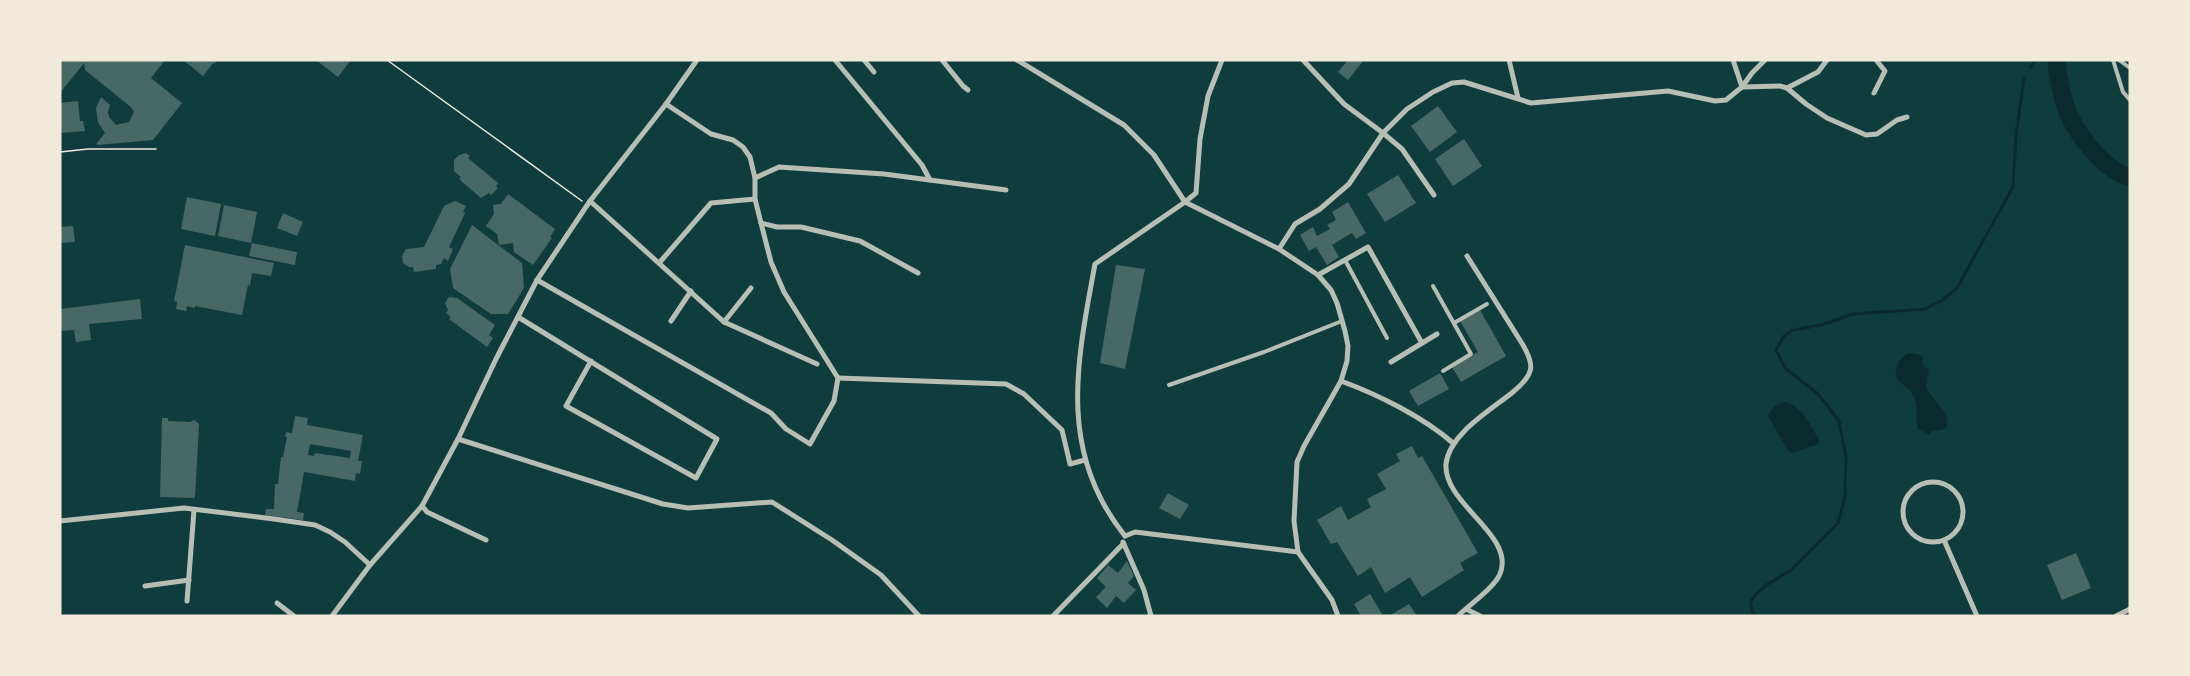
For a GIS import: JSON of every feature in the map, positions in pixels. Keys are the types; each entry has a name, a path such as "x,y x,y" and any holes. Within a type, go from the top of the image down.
{"street":[{"path":"332,616 370,565 422,506 537,280 589,203 697,60"},
{"path":"835,60 922,165 930,180"},
{"path":"864,60 874,72"},
{"path":"942,60 968,90"},
{"path":"1017,60 1124,125 1154,155 1185,202 1279,249 1318,275 1331,290 1348,346 1347,361 1341,381 1297,462 1294,521 1298,552 1332,600 1338,616"},
{"path":"1053,616 1123,544 1125,536 1101,501 1085,460 1078,426 1076,399 1080,343 1095,264 1196,193 1200,139 1208,96 1222,60"},
{"path":"1303,60 1344,104 1402,150 1434,195"},
{"path":"1509,60 1518,98"},
{"path":"1733,60 1742,87"},
{"path":"1279,249 1294,224 1320,209 1349,184 1387,126 1407,109 1452,83 1464,81 1531,103 1668,91 1715,101 1726,100 1742,87 1752,73 1766,60"},
{"path":"1742,87 1787,88 1818,72 1827,60"},
{"path":"1874,93 1885,71 1876,60"},
{"path":"2113,60 2123,92 2130,100"},
{"path":"2119,60 2130,68"},
{"path":"1787,88 1827,118 1866,135 1877,134 1897,120 1907,117"},
{"path":"537,280 771,413 786,429 810,444 834,401 838,378 784,292 771,262 755,199 755,178 750,157 743,147 733,140 711,134 666,104"},
{"path":"755,178 779,167 884,174 1006,190"},
{"path":"660,262 711,203 755,199"},
{"path":"589,203 660,262 724,322 817,364"},
{"path":"761,223 777,227 801,228 861,241 918,273"},
{"path":"1318,275 1368,247 1422,343"},
{"path":"1458,616 1495,582 1501,565 1497,545 1490,532 1460,500 1448,480 1446,465 1453,443 1477,420 1520,386 1530,371 1529,358 1524,345 1467,256"},
{"path":"1345,259 1387,338"},
{"path":"1433,286 1471,354 1443,370"},
{"path":"724,322 751,288"},
{"path":"671,321 691,291"},
{"path":"1454,323 1487,304"},
{"path":"518,317 717,439 696,478 566,406 591,362"},
{"path":"1169,385 1264,352 1342,321"},
{"path":"1391,362 1437,334"},
{"path":"838,378 1006,384 1024,394 1062,430 1070,464 1085,460"},
{"path":"1341,381 1363,389 1437,429 1453,443"},
{"path":"458,439 663,504 688,508 772,502 832,540 880,575 919,616"},
{"path":"1923,483 1944,484 1953,489 1963,507 1963,517 1959,527 1953,535 1944,540 1934,543 1925,542 1909,531 1905,522 1904,504 1914,488 1923,483"},
{"path":"422,506 427,512 486,540"},
{"path":"60,521 184,508 315,525 345,542 370,565"},
{"path":"187,601 194,510"},
{"path":"1125,536 1135,532 1298,552"},
{"path":"1944,540 1977,616"},
{"path":"1123,544 1143,590 1151,616"},
{"path":"145,586 189,580"},
{"path":"277,603 294,616"},
{"path":"1466,609 1480,616"},
{"path":"2116,616 2130,609"}],"path":[{"path":"387,60 589,203"},
{"path":"60,152 88,149 156,149"}],"water":[{"path":"1909,353 1923,357 1924,367 1929,369 1927,389 1943,410 1948,422 1946,427 1932,431 1930,435 1918,429 1915,399 1897,377 1897,365"},
{"path":"1785,402 1791,404 1805,417 1819,440 1818,444 1789,452 1768,416 1775,407"}],"building":[{"path":"60,60 165,60 151,78 182,103 153,140 97,145 105,133 98,122 96,108 101,97 110,105 109,117 116,125 129,122 134,112 131,107 85,70 84,63 60,93"},
{"path":"183,60 218,60 203,76"},
{"path":"316,60 351,60 338,77"},
{"path":"1348,60 1364,60 1348,80 1338,72"},
{"path":"78,101 80,121 83,121 85,131 60,133 60,103"},
{"path":"1438,106 1457,132 1430,152 1411,126"},
{"path":"1464,139 1482,166 1453,186 1435,159"},
{"path":"466,153 470,156 468,158 498,183 496,186 498,188 491,195 489,193 481,198 459,179 461,177 454,171 454,160"},
{"path":"1398,175 1416,203 1385,222 1367,194"},
{"path":"508,194 555,229 550,237 552,238 533,265 514,252 513,243 499,245 497,234 486,226 494,214 493,205 501,204"},
{"path":"187,197 221,204 215,236 181,229"},
{"path":"455,201 466,206 449,247 453,249 448,261 444,258 441,264 436,265 436,269 414,272 413,267 403,263 402,256 406,249 424,247 444,206"},
{"path":"1348,202 1366,233 1356,239 1352,233 1332,245 1339,257 1327,265 1316,247 1309,251 1300,235 1313,227 1317,236 1330,229 1327,225 1336,220 1332,212"},
{"path":"224,205 257,212 251,243 218,236"},
{"path":"283,213 303,222 297,236 277,228"},
{"path":"472,225 522,263 524,288 508,314 491,314 453,288 450,269"},
{"path":"73,226 75,242 60,243 60,227"},
{"path":"252,243 297,252 295,265 249,256"},
{"path":"185,245 274,263 271,276 252,273 242,315 195,306 195,308 187,306 186,311 176,309 177,302 174,301"},
{"path":"1116,265 1145,269 1125,369 1100,363"},
{"path":"449,297 457,298 495,325 489,335 493,338 487,347 449,319 451,317 446,313 448,310 445,303"},
{"path":"140,299 142,319 89,324 91,340 76,342 74,330 60,331 60,309"},
{"path":"1480,310 1506,356 1461,382 1452,367 1478,352 1460,321"},
{"path":"1440,373 1449,389 1418,406 1409,391"},
{"path":"295,416 308,418 307,425 363,435 358,461 362,461 360,474 356,473 355,481 304,472 297,512 304,513 303,520 265,515 266,509 274,509 275,484 278,484 286,432 292,433","holes":["310,444 351,451 350,458 315,453 314,456 308,455"]},
{"path":"162,418 168,418 168,421 190,422 194,420 199,424 195,498 160,497"},
{"path":"1412,446 1418,458 1422,456 1478,553 1460,563 1464,570 1422,597 1410,577 1385,593 1371,567 1358,576 1337,542 1331,544 1317,520 1341,506 1348,520 1371,507 1367,499 1386,489 1377,474 1400,461 1396,454"},
{"path":"1168,493 1189,505 1180,519 1159,508"},
{"path":"2076,553 2091,588 2062,600 2047,565"},
{"path":"1127,561 1134,576 1128,583 1136,590 1124,603 1116,596 1107,608 1096,597 1106,587 1097,578 1108,565 1118,573"},
{"path":"1370,594 1383,616 1361,616 1354,604"},
{"path":"1409,604 1417,616 1389,616"}],"waterway":[{"path":"2031,67 2035,60"},
{"path":"2056,60 2064,102 2081,136 2109,166 2130,177"},
{"path":"1754,616 1750,602 1756,594 1790,571 1838,523 1845,497 1846,457 1839,421 1818,394 1785,368 1776,350 1784,336 1793,330 1821,325 1853,314 1925,309 1943,300 1957,288 2013,187 2016,135 2024,78"}]}
